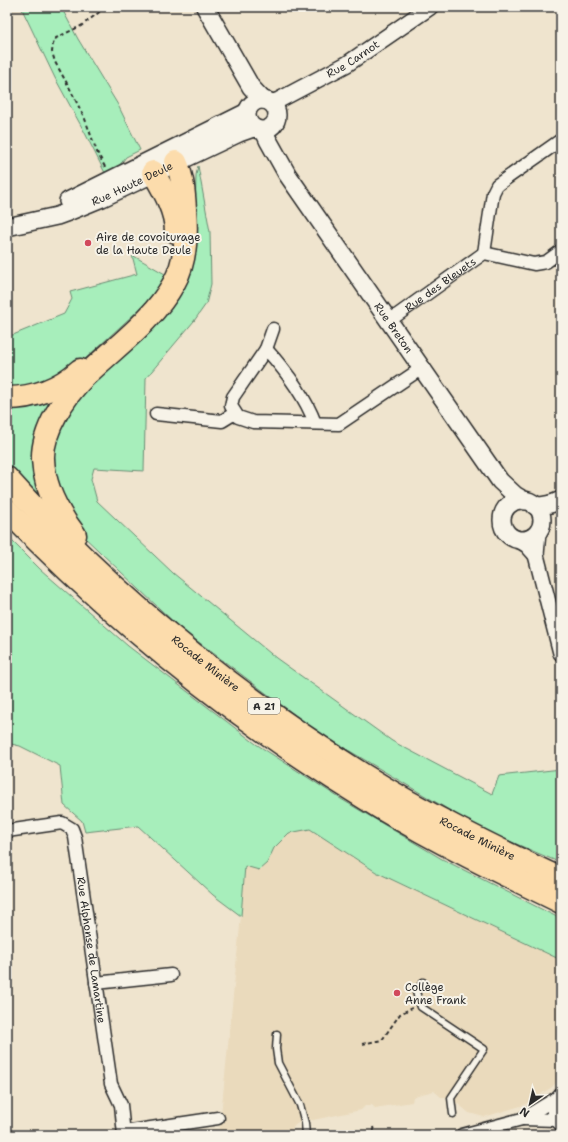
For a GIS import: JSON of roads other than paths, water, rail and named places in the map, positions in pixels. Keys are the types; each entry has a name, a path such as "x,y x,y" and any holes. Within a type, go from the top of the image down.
{"highway":[{"path":"138,607 113,575 74,534 58,510 49,491 43,458 45,442 49,430 60,408 73,390 158,307 175,282 180,269 183,253 186,219 181,179 174,156"},
{"path":"7,398 17,398 38,394 75,375 141,314 161,291 168,279 173,263 176,247 176,230 174,216 162,188 153,172"},
{"name":"Rocade Minière","path":"7,478 33,507 81,555 138,607 186,648 289,725 363,774 420,808 561,879"},
{"name":"Rocade Minière","path":"7,510 62,566 120,619 190,677 270,736 345,786 409,824 456,850 561,902"}],"main road":[{"path":"206,7 273,127 259,129"},
{"name":"Rue Breton","path":"287,174 280,151 262,107 248,122 259,129 268,140 287,174 500,481 515,495 530,503"},
{"name":"Rue Haute Deule","path":"7,227 57,216 102,198 153,172 208,131 262,107"},
{"name":"Rue Haute Deule","path":"7,219 21,217 54,207 69,201 111,179 239,133 259,129"},
{"name":"Rue Breton","path":"500,481 504,501 504,513"},
{"path":"518,501 542,506 558,501 533,537 526,540 512,538 503,527 502,520 504,513 507,508 518,501"},
{"path":"530,503 541,516 540,527"}],"street":[{"name":"Rue Carnot","path":"262,107 279,100 347,64 430,7"},
{"path":"484,253 493,193 497,185 561,140"},
{"name":"Rue des Bleuets","path":"389,320 484,253 534,264 546,262 561,251"},
{"path":"273,328 266,349 233,397 231,406 238,417 253,422 339,424 422,368"},
{"path":"266,349 279,363 309,407 315,424"},
{"path":"156,414 222,421 235,413"},
{"path":"536,555 540,527"},
{"path":"519,540 527,545 536,555 555,608 561,653"},
{"name":"Rue Alphonse de Lamartine","path":"7,831 62,823 72,830 75,837 110,1084 121,1105 124,1134"},
{"path":"96,983 171,975"},
{"path":"462,1135 522,1119 559,1097"},
{"path":"522,1119 559,1122 554,1109 559,1097"},
{"path":"124,1134 218,1118"}],"lane":[{"path":"424,982 416,992 421,1007 484,1049 451,1098 453,1114"},
{"path":"277,1034 276,1049 278,1063 300,1105 305,1123 306,1135"}],"place":[{"name":"Aire de covoiturage de la Haute Deule","path":"88,243"},
{"name":"Collège Anne Frank","path":"397,993"}]}
